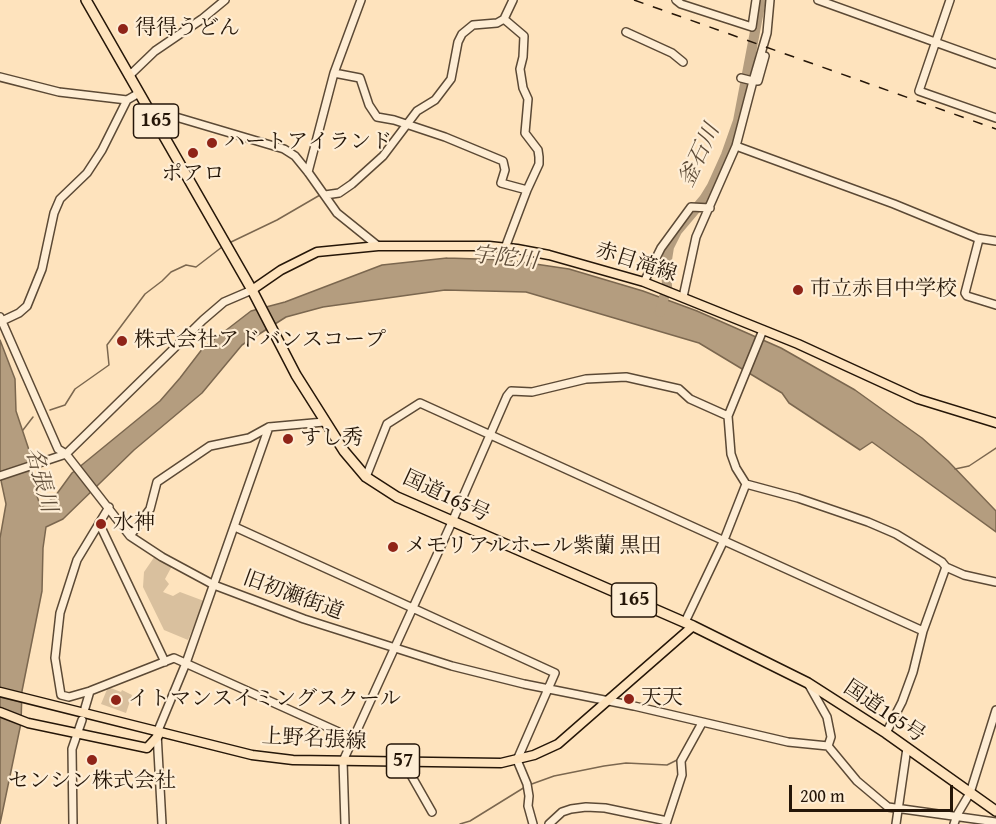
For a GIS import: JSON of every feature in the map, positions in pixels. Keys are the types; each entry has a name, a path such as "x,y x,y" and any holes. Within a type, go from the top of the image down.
{"highway":[{"name":"国道165号","path":"86,0 254,293 296,375 324,422 366,477 397,496 452,522 689,624 808,683 886,733 996,811"}],"main road":[{"name":"赤目滝線","path":"254,293 281,270 316,252 378,246 505,248 549,255 644,282 798,344 918,399 996,423"},
{"name":"上野名張線","path":"0,692 158,735 252,755 293,760 501,763 534,755 558,744 608,702 689,624"},
{"path":"0,712 28,723 147,748 158,735"}],"street":[{"path":"129,76 155,51 202,19 225,0"},
{"path":"308,172 334,73 361,0"},
{"path":"325,195 339,193 352,184 388,150 417,111 435,100 452,79 458,42 462,34 473,25 497,23 504,19 513,0"},
{"path":"676,0 681,4 752,27 756,0"},
{"path":"683,297 696,237 706,207 736,146 747,79 767,33 770,0"},
{"path":"818,0 996,64"},
{"path":"950,0 919,91 996,118"},
{"path":"504,19 524,36 520,69 523,88 528,99 525,133 538,150 539,157 539,164 526,190 505,248"},
{"path":"626,32 672,53 683,62"},
{"path":"747,79 758,81 765,56"},
{"path":"334,73 360,78 369,105 377,117 445,137 503,161 505,170 501,183 526,190"},
{"path":"0,77 59,93 127,100"},
{"path":"139,93 127,100 87,173 60,199 54,213 42,269 27,306 19,313 1,319 58,449 68,456 130,536 150,508 157,482 210,446 249,438 269,427 324,422"},
{"path":"149,109 284,149 295,156 338,213 378,246"},
{"path":"736,146 894,204 979,239 996,241"},
{"path":"644,282 661,248 693,207 706,207"},
{"path":"979,239 965,293 996,305"},
{"path":"0,476 68,456 203,320 224,302 254,293"},
{"path":"763,331 728,416 731,454 746,484 809,501 868,522 896,534 942,562 946,567 964,575 996,582"},
{"path":"345,824 343,761 511,391 532,392 586,379 626,377 679,389 690,399 728,416"},
{"path":"366,477 387,424 420,403 923,631"},
{"path":"162,824 158,735 186,663 269,427"},
{"path":"689,624 746,484"},
{"path":"108,506 85,545 70,580 60,613 55,658 60,695 69,697 90,691 174,658 352,738"},
{"path":"99,523 165,662"},
{"path":"235,527 555,673 517,760 527,787 528,806 533,824"},
{"name":"旧初瀬街道","path":"130,536 214,585 304,619 395,649 548,689 788,742 828,746"},
{"path":"886,733 902,702 913,672 923,631 946,567"},
{"path":"808,683 827,717 831,736 828,746 869,792 888,807 996,822"},
{"path":"85,708 90,691"},
{"path":"954,824 970,793 996,710"},
{"path":"73,824 72,749 82,720"},
{"path":"549,824 562,812 586,807 605,807 667,823 682,775 681,761 702,723"},
{"path":"896,824 907,748"},
{"path":"403,761 432,812"}],"shaded area":[{"path":"447,258 508,260 569,269 643,291 697,311 781,348 855,390 922,438 948,461 996,511 996,532 872,442 860,450 789,403 782,393 699,343 526,292 445,290 323,307 286,317 242,345 202,393 134,450 63,519 46,527 42,591 22,691 21,723 0,824 0,538 6,504 0,476 0,340 15,379 16,411 30,453 36,493 41,508 56,495 72,473 160,401 203,348 251,311 285,302 382,265"},
{"path":"155,556 172,566 165,579 169,584 163,592 173,596 180,592 204,601 188,640 164,630 143,587 144,572"},
{"name":"イトマンスイミングスクール","path":"108,687 132,695 126,713 101,704"}],"waterway":[{"name":"釜石川","path":"660,312 667,286 666,266 669,247 677,231 712,186 738,121 761,0"},
{"path":"229,243 277,220 320,195"},
{"path":"50,410 65,405 75,389 109,365 107,345 145,294 171,272 186,265 196,267 222,247"},
{"path":"23,430 33,417"},
{"path":"955,469 969,466 996,448"},
{"path":"529,785 554,776 604,766 626,763 667,765 679,759"},
{"path":"460,824 470,821 525,787"}],"railway":[{"path":"634,0 996,129"}],"place":[{"name":"得得うどん","path":"123,29"},
{"name":"ハートアイランド","path":"212,143"},
{"name":"ポアロ","path":"193,153"},
{"name":"市立赤目中学校","path":"798,290"},
{"name":"株式会社アドバンスコープ","path":"122,341"},
{"name":"すし秀","path":"288,439"},
{"name":"水神","path":"101,524"},
{"name":"メモリアルホール紫蘭 黒田","path":"393,547"},
{"name":"天天","path":"629,699"},
{"name":"イトマンスイミングスクール","path":"116,700"},
{"name":"センシン株式会社","path":"92,760"}],"water label":[{"name":"宇陀川","path":"505,259"},
{"name":"名張川","path":"40,480"}]}
